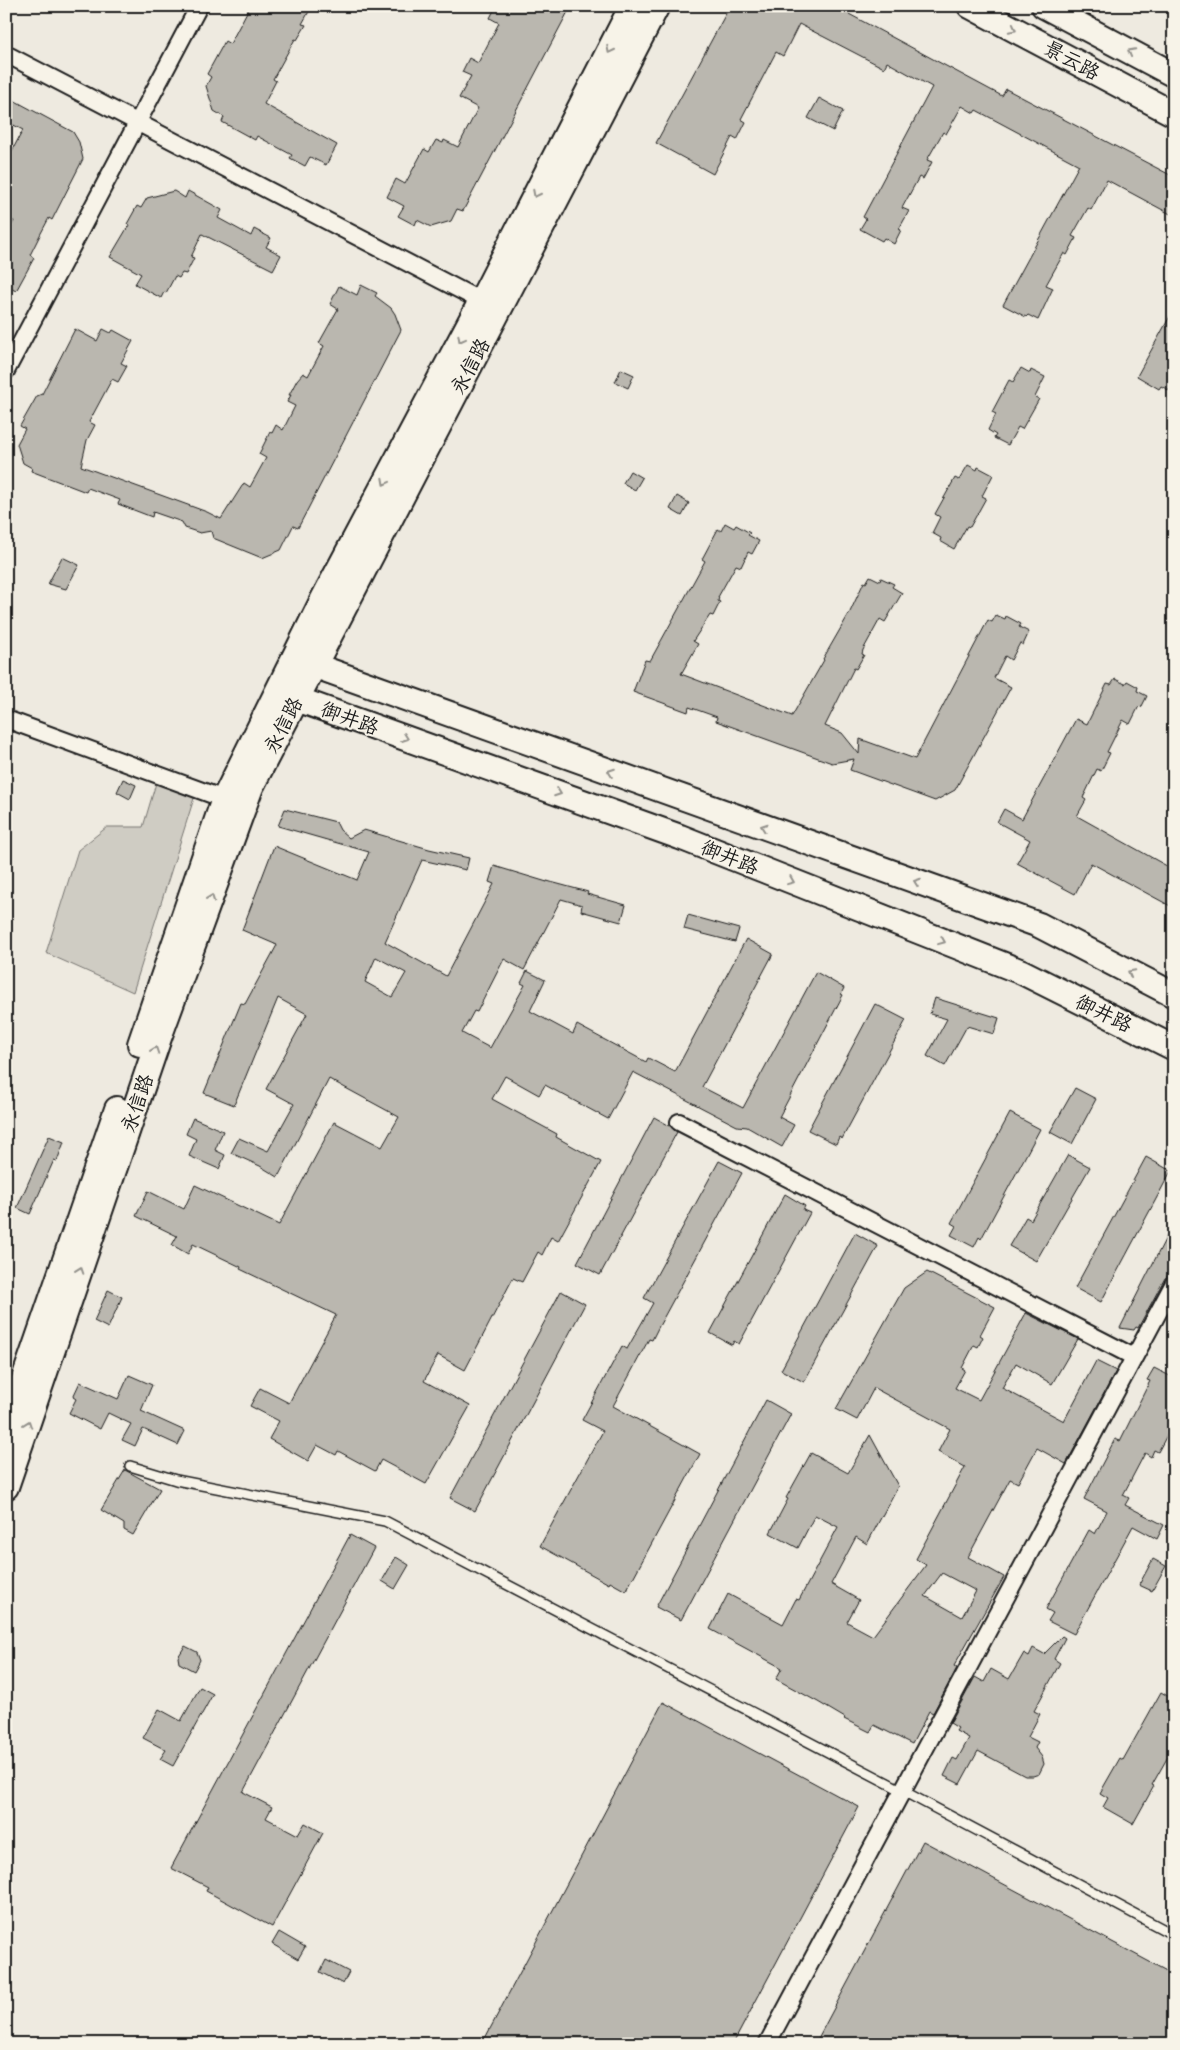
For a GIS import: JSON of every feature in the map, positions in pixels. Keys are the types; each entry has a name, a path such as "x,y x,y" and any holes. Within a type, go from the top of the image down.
{"street":[{"path":"6,371 199,6"},
{"name":"永信路","path":"6,1486 160,1035 287,695 481,301 632,6"},
{"name":"永信路","path":"303,662 657,6"},
{"name":"景云路","path":"970,6 1174,114"},
{"name":"景云路","path":"1044,6 1174,75"},
{"path":"6,54 481,301"},
{"name":"御井路","path":"303,662 1039,925 1174,995"},
{"name":"永信路","path":"6,1431 224,799 287,695"},
{"name":"御井路","path":"287,695 680,837 1022,972 1174,1048"},
{"path":"6,719 224,799"},
{"path":"679,1122 1134,1357"},
{"path":"767,2044 1174,1283"}],"lane":[{"path":"130,1466 176,1480 385,1521 1174,1935"}],"shaded area":[{"path":"156,783 195,795 133,992 46,953 78,850 107,827 143,827"}],"building":[{"path":"250,6 312,6 302,24 306,25 297,40 295,39 273,79 276,81 264,104 337,145 326,165 310,157 305,166 290,158 292,155 257,136 255,140 222,122 224,117 214,111 206,86 211,77 207,74 225,41 230,44"},
{"path":"496,6 571,6 463,211 457,209 451,221 431,227 417,220 415,225 398,216 404,206 387,197 396,179 405,184 424,149 429,152 436,140 443,143 444,140 458,147 478,108 459,98 471,76 462,72 469,58 478,63 499,23 490,18"},
{"path":"730,6 834,6 1002,96 1006,89 1174,177 1174,216 1107,180 1091,210 1088,208 1072,236 1076,238 1067,255 1064,253 1046,285 1053,288 1038,320 1028,315 1026,317 1003,305 1079,165 976,110 974,113 962,106 946,134 943,132 927,160 932,162 923,179 919,177 902,208 909,211 899,229 901,230 894,244 884,238 882,241 860,229 866,219 863,217 932,87 887,62 884,68 799,24 783,56 776,52 741,119 746,122 737,140 732,137 713,174 656,143"},
{"path":"6,96 73,132 79,142 83,159 52,220 49,218 40,235 30,255 34,258 16,291 6,286 6,235 14,221 6,217 6,162 23,130 6,121"},
{"path":"819,98 843,111 833,131 808,118"},
{"path":"174,191 185,198 188,191 222,210 218,218 251,236 254,229 271,238 266,247 281,255 273,270 202,234 191,257 194,258 186,274 182,273 179,278 175,276 166,293 164,292 161,298 135,284 141,274 110,257 129,225 127,224 137,206 141,208 147,198"},
{"path":"361,285 377,293 375,296 391,308 401,330 298,528 293,526 281,550 262,558 213,538 211,531 200,533 185,528 182,522 153,512 152,517 118,504 120,500 88,488 86,492 31,471 32,468 23,463 17,444 25,429 20,426 37,396 42,394 75,329 97,341 103,329 111,333 113,330 133,341 121,363 127,366 118,382 112,379 89,422 95,425 87,440 81,466 207,512 221,519 244,483 250,487 266,458 259,454 270,432 272,433 276,425 283,430 295,406 287,402 291,395 289,395 303,373 308,376 324,346 319,343 338,309 330,304 339,286 357,295"},
{"path":"1174,309 1174,393 1161,386 1159,389 1137,376"},
{"path":"1021,368 1030,373 1031,370 1045,377 1035,397 1039,399 1022,429 1018,427 1008,445 994,438 996,435 988,430 996,414 992,412 1009,380 1013,382"},
{"path":"621,369 634,375 628,388 615,382"},
{"path":"968,465 977,470 978,467 993,475 982,496 986,498 970,527 967,526 954,549 940,541 941,538 932,533 940,517 935,514 955,478 959,480"},
{"path":"630,471 642,478 635,490 623,483"},
{"path":"677,496 689,503 682,516 670,509"},
{"path":"725,523 734,528 736,525 759,541 752,554 748,552 741,567 736,565 718,597 720,602 713,616 710,615 693,641 698,644 681,674 792,716 850,612 864,582 866,583 870,576 880,581 881,578 894,584 892,587 902,593 885,622 880,619 863,650 862,654 864,655 856,669 854,668 825,726 842,733 859,754 860,739 915,759 988,620 992,622 996,615 1005,619 1006,616 1021,624 1019,627 1029,632 1023,645 1020,643 1011,660 1005,656 994,678 1011,687 955,790 935,801 850,770 854,759 832,763 716,721 717,717 689,707 688,712 633,692 645,660 650,661 705,561 702,559 718,529 721,531"},
{"path":"62,557 79,565 66,589 48,584"},
{"path":"1115,679 1125,684 1127,681 1138,687 1137,691 1147,696 1141,708 1139,706 1130,724 1123,720 1107,752 1110,753 1101,771 1097,769 1083,798 1086,800 1077,816 1174,870 1174,908 1091,863 1075,894 1017,863 1030,840 997,822 1004,809 1022,819 1076,719 1087,724 1107,684 1111,685"},
{"path":"123,779 136,785 130,799 117,792"},
{"path":"285,809 336,822 340,830 349,838 364,830 429,849 469,858 466,870 422,860 385,942 446,976 494,884 489,882 494,866 588,892 587,894 626,905 621,922 581,911 582,905 561,899 524,970 504,959 477,1012 474,1011 462,1033 490,1048 525,985 521,983 527,971 545,980 530,1011 573,1034 577,1025 646,1062 648,1058 675,1072 746,939 773,954 702,1087 743,1108 816,972 844,988 841,994 843,995 779,1117 794,1125 782,1147 747,1127 737,1126 633,1072 608,1119 545,1085 539,1095 505,1076 492,1099 557,1134 556,1137 601,1162 558,1241 551,1237 542,1255 538,1252 522,1282 513,1278 465,1370 438,1355 424,1381 470,1406 426,1484 381,1460 375,1471 338,1451 336,1455 317,1445 308,1461 269,1439 279,1421 250,1406 260,1388 289,1403 336,1315 193,1244 188,1254 172,1245 177,1236 136,1216 148,1191 184,1209 195,1185 279,1225 334,1122 382,1147 399,1117 329,1079 278,1177 260,1166 231,1153 239,1138 268,1151 294,1104 266,1089 307,1014 278,998 234,1105 204,1093 241,1003 245,1004 277,945 242,930 274,846 357,880 369,852 278,826","holes":["376,957 406,973 392,997 365,982"]},
{"path":"688,915 739,929 735,942 684,929"},
{"path":"935,998 999,1018 994,1034 967,1026 945,1066 927,1056 947,1019 930,1014"},
{"path":"875,1004 906,1020 842,1139 839,1137 836,1144 808,1130"},
{"path":"1075,1088 1096,1099 1072,1144 1050,1132"},
{"path":"1010,1113 1040,1129 981,1239 979,1237 974,1247 951,1235 956,1226 951,1223"},
{"path":"654,1117 677,1132 600,1275 577,1263"},
{"path":"193,1118 223,1131 215,1150 225,1155 219,1169 189,1156 196,1139 186,1134"},
{"path":"49,1136 64,1142 57,1161 54,1160 30,1214 17,1208"},
{"path":"1068,1155 1090,1167 1036,1261 1009,1246 1026,1217 1031,1220"},
{"path":"1146,1157 1171,1171 1101,1302 1075,1288"},
{"path":"719,1161 742,1173 652,1340 649,1339 613,1406 700,1454 626,1591 610,1582 609,1584 540,1546 603,1431 582,1420 622,1346 627,1349 653,1303 644,1298"},
{"path":"785,1194 805,1206 803,1210 810,1213 739,1344 734,1341 732,1345 710,1333"},
{"path":"1174,1222 1174,1273 1165,1278 1138,1328 1136,1327 1134,1330 1120,1328"},
{"path":"855,1233 878,1246 804,1382 781,1370"},
{"path":"927,1272 995,1307 980,1335 983,1337 978,1347 974,1345 962,1368 965,1370 955,1388 979,1400 1026,1313 1078,1339 1052,1384 1016,1363 1002,1388 1064,1421 1096,1361 1116,1371 1066,1464 1037,1448 1018,1483 1010,1479 968,1557 1004,1577 954,1666 957,1668 933,1713 929,1711 912,1744 874,1725 870,1732 844,1719 776,1679 782,1668 710,1629 728,1594 783,1624 796,1599 799,1600 838,1527 815,1515 798,1548 770,1533 788,1499 786,1498 811,1453 848,1473 870,1435 898,1486 867,1544 856,1537 831,1584 859,1600 847,1622 873,1636 926,1565 916,1559 965,1467 938,1452 950,1429 874,1388 857,1420 836,1409 904,1288","holes":["942,1573 976,1591 962,1617 925,1596"]},
{"path":"108,1290 122,1297 108,1328 94,1321"},
{"path":"561,1291 585,1304 475,1511 450,1498"},
{"path":"1154,1368 1174,1378 1174,1422 1158,1452 1154,1450 1151,1457 1145,1453 1123,1495 1129,1498 1125,1505 1164,1525 1157,1539 1133,1526 1074,1634 1048,1621 1053,1613 1046,1609 1089,1530 1095,1534 1107,1511 1084,1499 1115,1439 1120,1441 1150,1381 1147,1380"},
{"path":"129,1375 152,1385 141,1411 185,1431 178,1445 143,1429 135,1446 122,1440 131,1424 108,1413 100,1429 69,1413 76,1399 73,1397 80,1382 118,1399"},
{"path":"766,1400 791,1414 681,1620 656,1607"},
{"path":"125,1470 160,1489 133,1535 124,1530 124,1524 101,1510"},
{"path":"350,1535 374,1548 243,1792 272,1807 266,1818 298,1835 305,1823 323,1833 272,1927 206,1891 208,1887 171,1868"},
{"path":"396,1557 409,1565 395,1589 382,1581"},
{"path":"1153,1559 1166,1566 1152,1591 1139,1585"},
{"path":"1062,1636 1065,1638 1054,1659 1060,1663 1034,1711 1040,1714 1028,1737 1038,1742 1035,1748 1042,1757 1044,1764 1039,1774 1025,1776 978,1751 960,1784 944,1776 953,1758 957,1760 969,1738 956,1731 958,1728 950,1723 975,1677 984,1682 991,1669 1009,1679 1024,1653 1029,1656 1033,1648 1044,1654"},
{"path":"185,1646 197,1652 200,1660 194,1671 179,1663 178,1657"},
{"path":"200,1687 213,1694 173,1766 160,1759 166,1750 143,1738 159,1709 181,1721"},
{"path":"1161,1692 1174,1700 1174,1746 1133,1824 1103,1807 1108,1798 1100,1793 1120,1758 1123,1760"},
{"path":"663,1702 859,1807 733,2044 482,2044"},
{"path":"923,1841 1174,1975 1174,2044 815,2044"},
{"path":"279,1932 305,1947 298,1959 272,1944"},
{"path":"326,1960 349,1972 343,1984 320,1972"}]}
